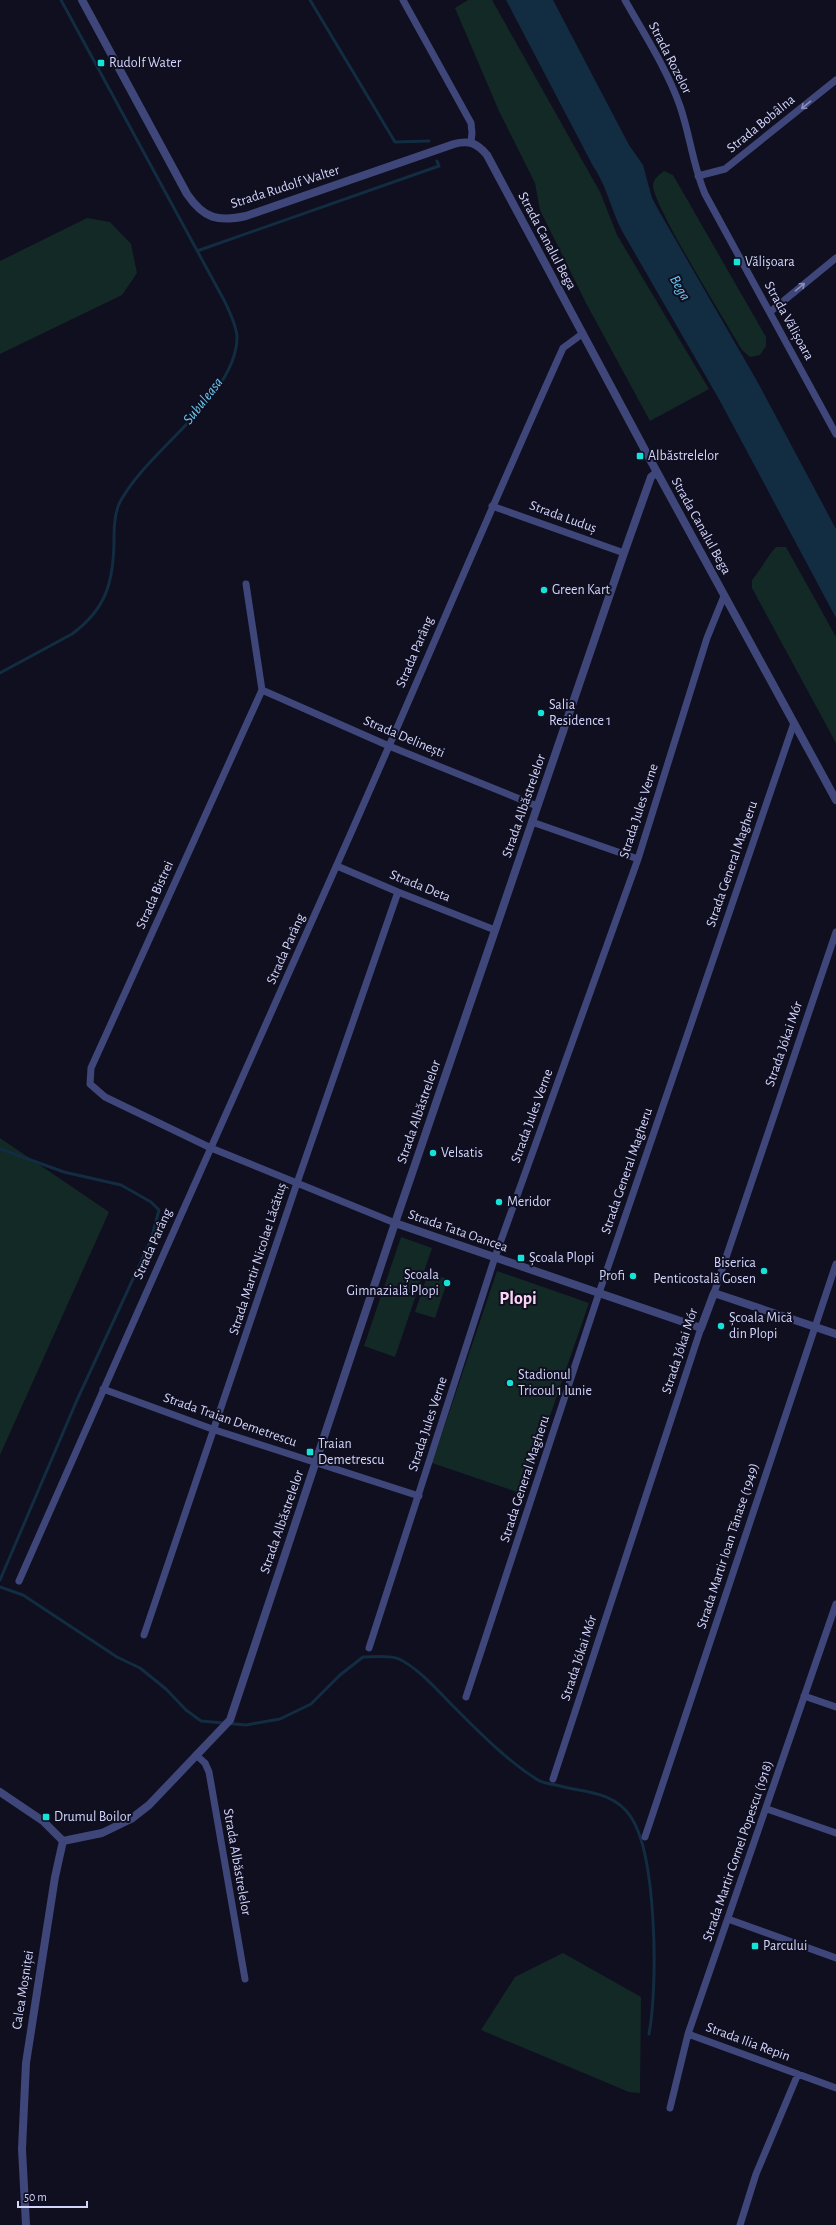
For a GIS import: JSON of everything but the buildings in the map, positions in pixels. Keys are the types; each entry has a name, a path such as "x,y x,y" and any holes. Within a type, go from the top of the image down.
{"street":[{"name":"Strada Rudolf Walter","path":"82,0 187,194 195,205 212,217 222,220 246,216 454,144 471,142"},
{"path":"403,0 471,123 471,142"},
{"name":"Strada Rozelor","path":"625,0 666,74 680,107 698,176"},
{"name":"Strada Bobâlna","path":"698,176 725,169 836,80"},
{"name":"Strada Canalul Bega","path":"471,142 480,146 487,155 582,334 836,800"},
{"name":"Strada Vălișoara","path":"698,176 705,194 836,434"},
{"path":"770,312 836,258"},
{"name":"Strada Parâng","path":"19,1581 103,1389 337,866 492,506 563,348 582,334"},
{"name":"Strada Albăstrelelor","path":"63,1841 102,1833 131,1819 149,1805 230,1720 395,1223 537,806 651,477 657,472"},
{"name":"Strada Luduș","path":"492,506 624,553"},
{"path":"246,584 262,690"},
{"name":"Strada Jules Verne","path":"369,1648 495,1257 638,859 707,638 724,596"},
{"name":"Strada Delinești","path":"262,690 389,746 537,806"},
{"name":"Strada Bistrei","path":"211,1148 105,1097 90,1084 90,1076 94,1061 262,690"},
{"name":"Strada General Magheru","path":"466,1697 600,1293 794,723"},
{"path":"532,822 638,859"},
{"name":"Strada Deta","path":"337,866 495,930"},
{"name":"Strada Martir Nicolae Lăcătuș","path":"144,1635 215,1430 297,1183 398,892"},
{"name":"Strada Jókai Mór","path":"553,1779 701,1328 836,932"},
{"name":"Strada Tata Oancea","path":"211,1148 395,1223 701,1328"},
{"name":"Strada Martir Ioan Tănase (1949)","path":"644,1837 836,1264"},
{"path":"714,1292 836,1334"},
{"name":"Strada Traian Demetrescu","path":"103,1389 215,1430 419,1496"},
{"name":"Strada Martir Cornel Popescu (1918)","path":"670,2108 688,2034 767,1809 836,1604"},
{"path":"804,1696 836,1707"},
{"name":"Strada Albăstrelelor","path":"196,1754 205,1763 209,1772 245,1979"},
{"path":"0,1792 44,1821 63,1841"},
{"path":"767,1809 836,1832"},
{"name":"Calea Moșniței","path":"26,2225 22,2149 26,2063 55,1877 63,1841"},
{"path":"728,1919 836,1958"},
{"name":"Strada Ilia Repin","path":"688,2034 836,2088"},
{"name":"Strada Ilia Repin","path":"740,2225 756,2174 798,2074"}],"green space":[{"path":"468,0 492,0 600,192 617,235 709,389 650,421 586,303 540,210 535,183 499,111 455,8"},
{"path":"664,171 673,175 766,337 766,346 760,355 750,357 742,350 677,239 656,197 653,185 656,178"},
{"path":"87,218 110,222 131,244 137,273 122,295 0,354 0,261"},
{"path":"776,547 786,547 836,637 836,743 752,588 752,580"},
{"path":"0,1138 109,1212 0,1455"},
{"path":"401,1237 432,1248 395,1357 364,1346"},
{"name":"Stadionul Tricoul 1 Iunie","path":"497,1271 589,1303 523,1494 432,1463"},
{"path":"428,1273 448,1279 435,1318 415,1312"},
{"path":"563,1953 641,1997 640,2093 629,2092 481,2030 515,1977"}],"water":[{"name":"Bega","path":"506,0 553,0 629,145 643,165 652,198 757,381 836,529 836,618 720,401 622,231 598,174"}],"waterway":[{"name":"Subuleasa","path":"0,673 72,634 84,625 93,615 105,594 112,571 116,513 119,504 132,484 207,402 223,380 233,358 237,336 234,323 225,302 61,0"},
{"path":"310,0 395,142 429,141"},
{"path":"197,251 439,166 437,161"},
{"path":"0,1149 64,1172 121,1185 151,1202 159,1210 151,1240 77,1400 0,1580"},
{"path":"0,1587 23,1595 117,1657 140,1668 166,1689 186,1710 201,1721 246,1725 280,1719 311,1704 340,1675 363,1657 386,1657 399,1659 427,1680 504,1755 538,1780 597,1794 606,1797 624,1808 631,1817 640,1836 646,1861 650,1890 653,1922 654,1986 649,2034"}],"place":[{"name":"Rudolf Water","path":"101,63"},
{"name":"Vălișoara","path":"737,262"},
{"name":"Albăstrelelor","path":"640,456"},
{"name":"Green Kart","path":"544,590"},
{"name":"Salia Residence 1","path":"541,713"},
{"name":"Velsatis","path":"433,1153"},
{"name":"Meridor","path":"499,1202"},
{"name":"Școala Plopi","path":"521,1258"},
{"name":"Biserica Penticostală Gosen","path":"764,1271"},
{"name":"Profi","path":"633,1276"},
{"name":"Școala Gimnazială Plopi","path":"447,1283"},
{"name":"Școala Mică din Plopi","path":"721,1326"},
{"name":"Stadionul Tricoul 1 Iunie","path":"510,1383"},
{"name":"Traian Demetrescu","path":"310,1452"},
{"name":"Drumul Boilor","path":"46,1817"},
{"name":"Parcului","path":"755,1946"}],"district":[{"name":"Plopi","path":"518,1299"}]}
